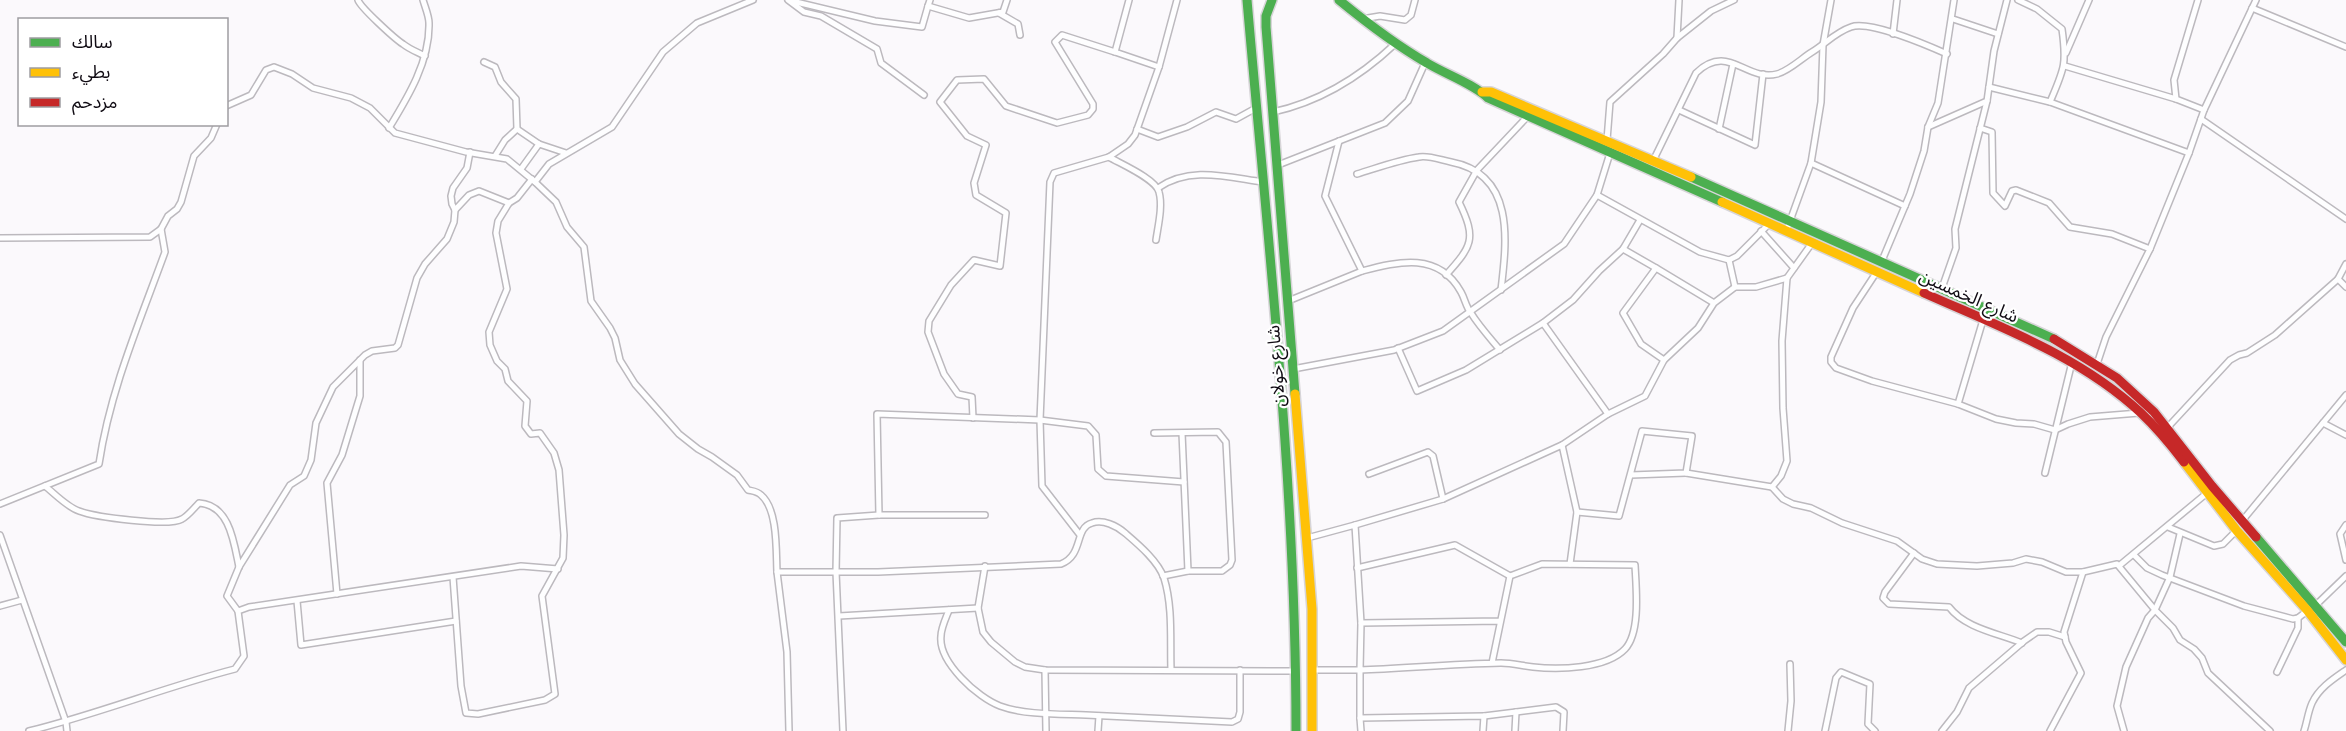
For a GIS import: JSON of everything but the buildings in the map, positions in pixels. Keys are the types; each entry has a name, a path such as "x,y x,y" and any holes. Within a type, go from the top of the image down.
{"main road":[{"name":"شارع خولان","path":"1247,0 1285,450 1296,671 1296,731"},
{"name":"شارع خولان","path":"1272,0 1266,16 1266,27 1312,609 1312,731"},
{"name":"شارع الخمسين","path":"1339,0 1395,44 1425,63 1482,92 1488,98 1915,291 2041,345 2072,362 2110,387 2155,427 2237,531 2304,600 2316,605 2346,642"},
{"name":"شارع الخمسين","path":"1482,92 1491,92 1607,140 1942,288 2046,334 2097,364 2117,378 2168,427 2212,486 2304,600 2307,611 2346,660"},
{"path":"1915,291 1918,279"},
{"path":"2110,387 2117,378"},
{"path":"1285,450 1299,453"}],"street":[{"path":"358,0 364,10 398,41 424,56"},
{"path":"389,128 410,94 428,47 429,21 423,0"},
{"path":"453,577 461,686 466,713 478,714 545,700 555,694 542,596 563,558 564,535 559,470 554,453 540,434 531,434 525,426 527,401 508,381 506,369 497,361 490,345 489,332 507,289 496,233 498,221 509,204 549,164 612,127 663,52 697,23 753,0"},
{"path":"788,0 874,21 922,27 929,3 969,18 1004,12 1007,0"},
{"path":"788,0 804,12 821,16 877,49 881,63 924,94"},
{"path":"1115,52 1129,0"},
{"path":"1080,535 1042,486 1040,420 1050,182 1054,173 1060,169 1108,157 1128,144 1137,129 1159,67 1177,0"},
{"path":"1362,19 1380,16 1405,20 1412,15 1415,0"},
{"path":"1677,38 1679,0"},
{"path":"1607,140 1610,102 1663,54 1677,38 1712,11 1734,0"},
{"path":"1786,232 1811,163 1821,102 1823,45 1831,0"},
{"path":"1893,34 1897,0"},
{"path":"1881,263 1905,206 1924,151 1928,127 1938,103 1954,0"},
{"path":"1942,288 1956,248 1955,229 1987,101 1998,34 2007,0"},
{"path":"2018,0 2037,9 2062,29 2066,55 2065,66 2050,102"},
{"path":"2066,55 2088,0"},
{"path":"2176,99 2174,80 2198,0"},
{"path":"2097,364 2106,337 2150,249 2204,111 2256,0"},
{"path":"2252,8 2346,46"},
{"path":"999,13 1018,24 1020,35"},
{"path":"1953,18 1998,34"},
{"path":"1653,161 1695,73 1705,64 1716,60 1763,74 1778,74 1854,25 1922,42 1947,54"},
{"path":"973,418 972,397 958,394 944,374 928,332 929,321 951,285 974,260 1000,266 1006,213 976,195 974,183 987,145 967,136 940,102 957,80 984,79 1006,106 1057,123 1088,115 1093,109 1093,104 1055,42 1062,35 1159,67"},
{"path":"1274,111 1299,106 1342,84 1372,66 1395,44"},
{"path":"484,62 495,67 501,82 516,99 517,129 505,140 495,156"},
{"path":"1278,165 1384,123 1408,101 1425,63"},
{"path":"1719,129 1733,64"},
{"path":"2065,66 2176,99 2204,111"},
{"path":"228,105 251,94 266,70 273,67 292,74 313,88 351,98 370,108 395,133 507,159 534,180 556,202 567,227 584,247 591,302 610,328 620,360 635,384 679,434 698,449 712,456 736,475 748,490 756,491 767,502 774,525 777,572 787,652 789,731"},
{"path":"1679,110 1755,145 1763,74"},
{"path":"1989,87 2050,102 2189,153"},
{"path":"1928,127 1987,101"},
{"path":"1137,129 1158,137 1187,127 1215,112 1236,119 1256,108"},
{"path":"1446,275 1466,253 1471,236 1459,202 1478,171 1528,116"},
{"path":"2201,119 2346,219"},
{"path":"0,238 142,239 150,237 161,229 168,216 177,209 194,156 211,138 217,126"},
{"path":"1980,128 1992,132 1993,193 2005,206 2012,191 2016,190 2049,203 2070,227 2112,234 2150,249"},
{"path":"517,129 539,144 566,153"},
{"path":"1339,141 1325,196 1362,271"},
{"path":"521,169 539,144"},
{"path":"29,731 66,722 191,680 235,669 244,656 238,611 227,596 239,567 290,485 304,476 311,460 316,423 333,387 360,359 372,351 395,348 398,345 417,278 425,264 447,239 454,222 453,188 467,168 470,152"},
{"path":"1293,369 1398,348 1443,331 1564,244 1597,195 1610,153"},
{"path":"1357,174 1422,156 1462,164 1478,171 1496,193 1503,214 1506,249 1501,290"},
{"path":"1108,157 1149,180 1158,188 1160,198 1156,240"},
{"path":"1811,163 1905,206"},
{"path":"1158,188 1170,180 1185,175 1263,182"},
{"path":"455,210 469,195 479,191 509,204"},
{"path":"1597,195 1700,252 1729,260 1737,256 1768,224"},
{"path":"1398,348 1417,392 1466,370 1543,323 1573,300 1623,249 1640,220"},
{"path":"0,504 99,464 117,385 165,252 161,229"},
{"path":"1761,231 1794,268"},
{"path":"1307,538 1443,499 1562,446 1608,414 1645,396 1664,360 1698,328 1714,303 1735,287 1756,287 1786,278 1812,243"},
{"path":"1623,249 1714,303"},
{"path":"1729,260 1735,287"},
{"path":"1288,301 1362,271 1395,262 1415,261 1440,268 1461,291 1470,312 1500,350"},
{"path":"2168,427 2223,366 2275,335 2338,279 2346,264"},
{"path":"1656,268 1623,313 1641,344 1664,360"},
{"path":"1876,273 1853,308 1831,357 1831,362 1836,368 1872,381 1958,404 1996,419 2055,430 2090,417 2140,413"},
{"path":"1772,488 1781,476 1787,461 1782,341 1786,278"},
{"path":"2338,279 2346,287"},
{"path":"1958,404 1983,320"},
{"path":"1543,323 1608,414"},
{"path":"338,594 327,483 342,454 360,396 360,359"},
{"path":"2045,473 2072,362"},
{"path":"2168,527 2180,534 2214,546 2223,544 2237,531 2346,395"},
{"path":"879,515 877,414 1040,420 1088,426 1094,430 1096,435 1098,469 1106,476 1184,482"},
{"path":"2323,423 2346,435"},
{"path":"1577,512 1619,516 1642,430 1692,436 1686,474"},
{"path":"1154,433 1218,432 1226,442 1233,560 1222,571 1188,571 1163,576"},
{"path":"1182,433 1188,571"},
{"path":"1562,446 1577,512 1570,564"},
{"path":"1369,474 1428,452 1433,456 1443,499"},
{"path":"1630,475 1686,474 1772,488 1783,499 1793,504 1812,508 1842,523 1897,542 1922,559 1938,564 1977,566 2013,563 2026,559 2042,562 2066,572 2083,572 2120,565 2207,493"},
{"path":"45,486 78,511 116,520 171,522 182,520 200,503 211,504 223,516 232,537 239,567"},
{"path":"843,731 836,572 837,518 879,515 985,515"},
{"path":"777,572 1061,564 1069,561 1074,555 1080,535 1086,525 1094,522 1115,525 1142,546 1163,576 1170,607 1171,669"},
{"path":"1354,525 1361,623 1360,731"},
{"path":"2346,525 2340,534 2346,560"},
{"path":"2124,731 2118,713 2119,696 2126,667 2170,577 2180,534"},
{"path":"0,535 66,722 67,731"},
{"path":"1312,670 1360,670 1492,663 1571,668 1606,661 1624,649 1631,638 1635,621 1635,565 1542,564 1510,576 1455,545 1357,568"},
{"path":"1914,553 1885,592 1883,598 1889,604 1949,607 1968,625 1984,628 2022,642"},
{"path":"2134,555 2147,568 2244,606 2298,618"},
{"path":"2120,565 2155,610 2173,628 2180,640 2194,649 2202,658 2208,673 2270,731"},
{"path":"238,611 249,607 520,566 558,569"},
{"path":"985,566 978,608 983,632 991,642 1015,662 1025,667 1045,670 1296,671"},
{"path":"2050,731 2081,673 2064,632 2083,572"},
{"path":"1492,663 1510,576"},
{"path":"2316,605 2346,576"},
{"path":"0,606 22,600"},
{"path":"297,601 301,645 456,621"},
{"path":"839,616 978,608"},
{"path":"949,610 940,636 942,648 958,674 991,702 1002,707 1046,713 1232,722 1238,719 1240,712 1240,670"},
{"path":"2298,618 2307,611"},
{"path":"2277,672 2298,628 2298,618"},
{"path":"1361,623 1500,621"},
{"path":"1942,731 1957,712 1969,688 2022,642 2037,632 2065,637"},
{"path":"1788,731 1791,702 1790,664"},
{"path":"1045,670 1046,731"},
{"path":"2304,731 2311,705 2316,696 2346,670"},
{"path":"1825,731 1836,678 1841,672 1870,684 1868,724 1875,731"},
{"path":"1360,718 1484,716 1556,707 1564,712 1563,731"},
{"path":"1515,731 1516,712"},
{"path":"1098,731 1099,716"},
{"path":"1483,731 1484,716"}],"traffic: fast":[{"path":"1247,0 1286,457 1295,640 1296,731"},
{"path":"1272,0 1266,16 1266,27 1295,394"},
{"path":"1339,0 1404,49 1475,88 1488,98 1722,202"},
{"path":"1691,177 2054,339"},
{"path":"2256,537 2346,642"}],"traffic: slow":[{"path":"1482,92 1491,92 1691,177"},
{"path":"1722,202 1924,293"},
{"path":"1295,394 1312,609 1312,731"},
{"path":"2184,462 2237,531 2307,610 2346,660"}],"traffic: jam":[{"path":"1924,293 2038,344 2092,375 2141,413 2184,462"},
{"path":"2054,339 2117,378 2154,412 2212,486 2256,537"}]}
